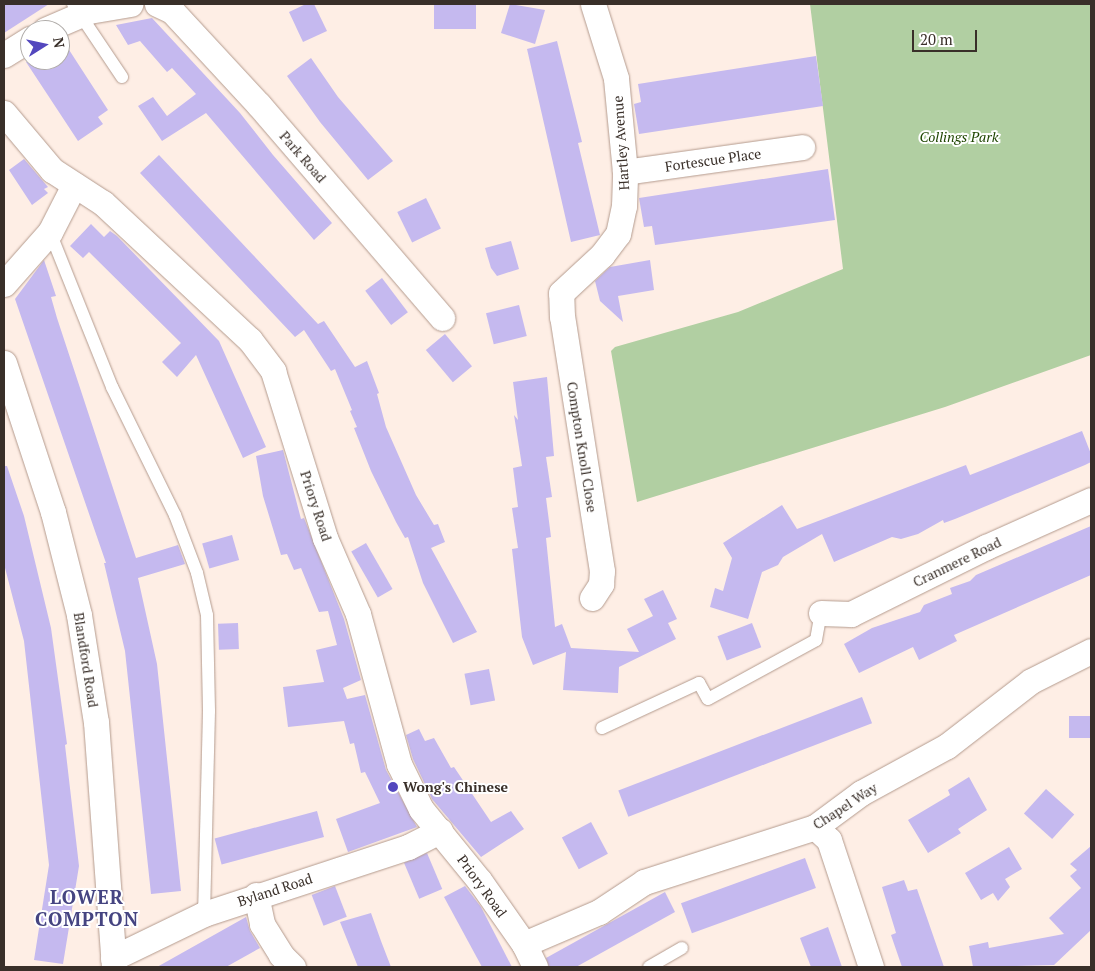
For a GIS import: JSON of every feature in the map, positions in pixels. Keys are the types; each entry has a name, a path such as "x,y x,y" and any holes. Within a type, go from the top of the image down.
{"street":[{"path":"60,20 76,9 130,4"},
{"name":"Park Road","path":"157,4 172,12 259,105 442,318"},
{"name":"Hartley Avenue","path":"562,293 602,255 618,234 624,206 625,172 616,78 593,4"},
{"path":"4,55 20,45"},
{"name":"Priory Road","path":"4,113 52,170 103,203 250,340 273,371 326,538 358,614 399,764 421,809 440,831 524,944 536,967"},
{"name":"Fortescue Place","path":"625,172 802,148"},
{"path":"4,284 50,232 74,185"},
{"name":"Compton Knoll Close","path":"562,293 562,317 602,571 601,584 592,598"},
{"name":"Blandford Road","path":"4,363 53,512 79,615 96,722 113,962"},
{"name":"Cranmere Road","path":"821,613 851,614 986,547 1091,500"},
{"name":"Chapel Way","path":"524,944 599,912 644,882 815,827 861,793 947,746 1031,682 1091,651"},
{"path":"815,827 829,840 871,967"},
{"name":"Byland Road","path":"113,962 204,914 256,895 408,847 440,831"},
{"path":"256,895 262,924 281,955 293,967"}],"lane":[{"path":"76,9 122,78"},
{"path":"50,232 112,387 175,515 197,572 207,615 209,711 204,914"},
{"path":"602,728 699,683 708,699 816,640 821,613"},
{"path":"649,967 682,948"}],"green space":[{"name":"Collings Park","path":"810,4 1091,4 1091,355 945,407 637,502 611,351 615,347 738,312 843,269"}],"building":[{"path":"4,4 49,4 24,20 20,20 20,23 4,33"},
{"path":"306,4 314,4 327,31 303,42 289,12"},
{"path":"434,4 476,4 476,29 434,29"},
{"path":"510,4 545,10 535,44 501,33"},
{"path":"152,18 240,113 273,155 332,223 314,240 206,113 162,141 138,106 153,97 167,116 196,94 172,68 167,72 140,41 128,45 116,25"},
{"path":"557,41 582,142 578,143 600,235 571,242 527,49"},
{"path":"70,51 108,110 98,117 103,124 78,141 31,70 70,70"},
{"path":"816,56 823,106 639,134 634,104 641,102 638,84"},
{"path":"311,58 338,97 393,161 368,180 320,122 287,76"},
{"path":"159,155 318,324 324,321 355,367 367,361 379,393 377,394 386,427 416,495 434,525 438,524 445,542 431,548 477,632 453,643 423,583 408,537 405,538 396,522 371,471 354,428 357,427 350,411 352,410 335,369 331,371 304,330 295,337 140,173"},
{"path":"24,159 48,187 44,189 48,193 32,205 9,170"},
{"path":"828,169 835,220 655,245 652,226 644,227 639,198"},
{"path":"426,198 441,229 412,243 397,212"},
{"path":"91,224 104,237 110,231 117,236 219,341 266,447 243,458 196,355 177,377 162,362 181,343 89,252 83,258 70,246"},
{"path":"511,241 519,269 497,276 491,268 485,248"},
{"path":"44,260 56,296 51,297 57,318 136,558 178,545 185,564 138,578 157,664 181,891 151,894 125,651 104,563 106,563 15,299"},
{"path":"650,260 654,290 618,296 623,322 600,301 595,281 610,267"},
{"path":"382,278 408,312 391,325 365,291"},
{"path":"519,305 527,336 494,344 486,313"},
{"path":"445,334 472,366 453,382 426,350"},
{"path":"547,377 554,456 546,457 552,497 546,498 551,537 546,538 555,627 562,624 571,648 639,652 627,629 653,616 644,599 663,590 677,619 668,623 676,639 619,667 618,693 563,690 566,652 533,665 522,637 512,549 518,548 512,508 518,507 513,468 522,466 514,415 518,420 513,382"},
{"path":"1082,431 1091,454 1091,462 1085,465 955,519 944,523 943,520 918,534 901,539 892,537 834,562 822,534 783,557 778,565 762,572 748,619 710,607 715,588 723,591 732,558 723,543 782,505 797,529 966,465 970,475"},
{"path":"283,450 301,519 304,518 344,619 361,680 343,688 347,699 365,695 386,770 417,827 348,852 336,819 380,803 365,772 361,773 354,743 350,744 344,721 288,727 283,687 324,682 316,650 337,645 328,611 319,612 301,568 294,570 287,554 281,555 263,496 256,456"},
{"path":"4,466 7,466 24,516 51,628 67,744 65,745 79,866 63,964 34,960 49,865 24,641 4,564"},
{"path":"1091,526 1091,575 954,635 957,641 919,660 913,647 859,673 844,644 872,628 920,612 924,605 952,594 950,588 970,581 976,575"},
{"path":"232,535 239,560 209,569 202,544"},
{"path":"366,543 393,589 378,597 351,552"},
{"path":"238,623 239,649 219,650 218,624"},
{"path":"752,623 761,647 727,661 717,636"},
{"path":"489,669 495,700 471,705 464,674"},
{"path":"862,697 872,723 628,817 618,791"},
{"path":"1069,716 1091,716 1091,738 1069,738"},
{"path":"419,729 425,741 434,738 451,768 454,767 491,822 511,811 524,829 481,857 432,799 413,759 406,735"},
{"path":"969,777 987,810 958,829 961,833 928,853 908,820 950,795 948,790"},
{"path":"1046,789 1074,814 1052,839 1024,814"},
{"path":"317,811 324,837 222,865 215,838"},
{"path":"591,822 608,854 579,869 562,837"},
{"path":"1091,846 1091,930 1054,965 973,967 969,946 988,942 989,948 1064,934 1049,918 1081,888 1070,876 1077,870 1070,864"},
{"path":"1009,847 1022,869 1005,879 1010,887 998,901 993,893 981,900 965,873"},
{"path":"427,853 442,889 419,899 404,863"},
{"path":"805,858 816,888 692,933 681,903"},
{"path":"904,880 908,891 917,889 944,967 902,967 891,935 896,933 882,887"},
{"path":"335,886 347,917 323,926 312,895"},
{"path":"465,886 481,907 512,967 482,967 444,897"},
{"path":"665,892 675,912 576,967 549,967 546,958"},
{"path":"371,913 391,967 358,967 340,922"},
{"path":"246,917 250,931 260,948 226,967 157,967"},
{"path":"828,927 842,967 811,967 800,938"}],"place":[{"name":"Wong's Chinese","path":"393,787"}],"district":[{"name":"LOWER COMPTON","path":"87,908"}]}
